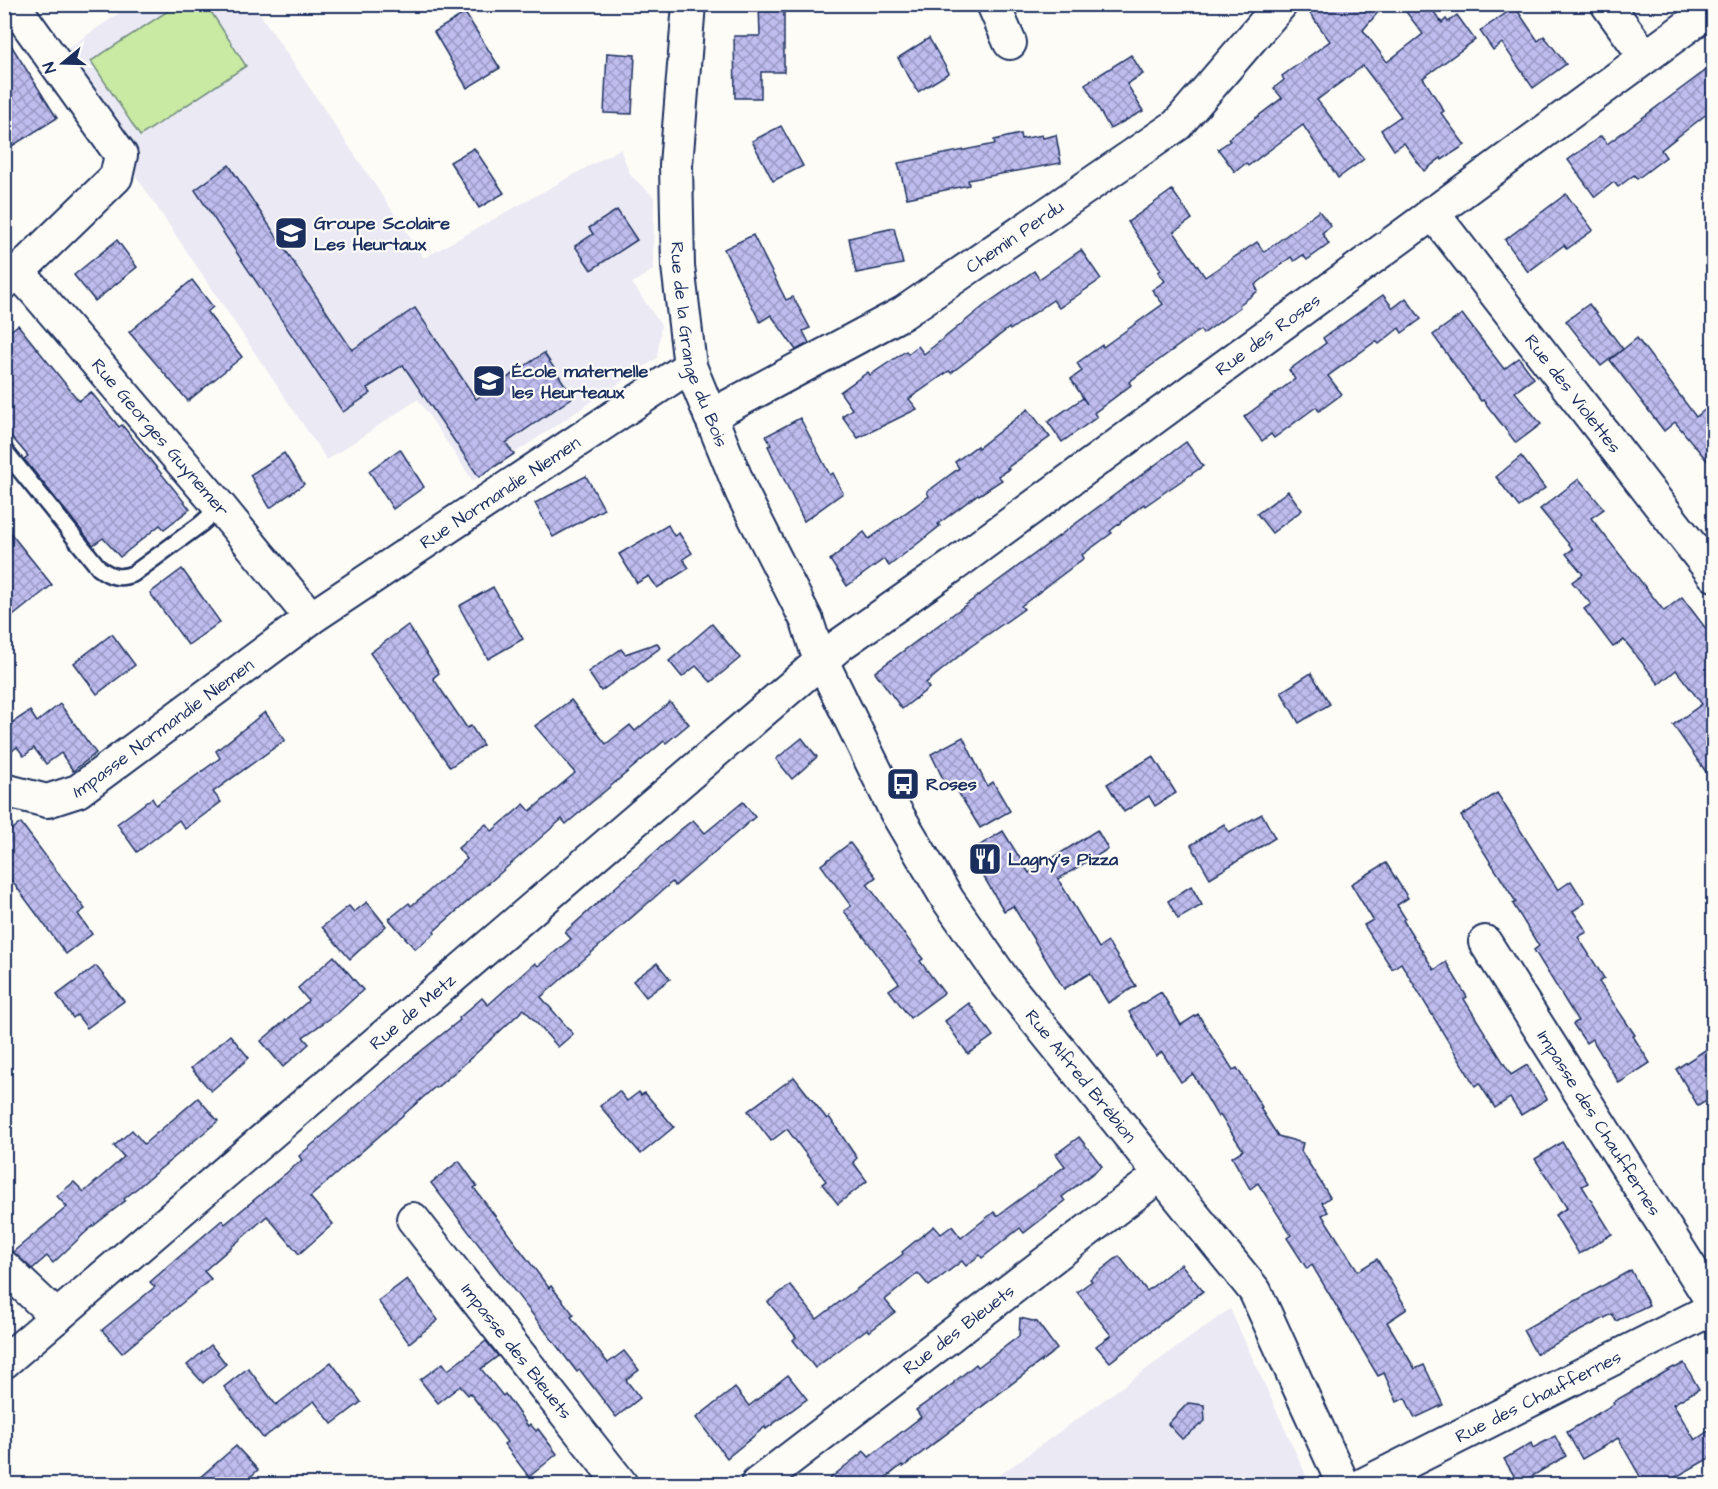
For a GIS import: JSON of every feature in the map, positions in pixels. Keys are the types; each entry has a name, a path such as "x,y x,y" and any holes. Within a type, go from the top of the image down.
{"street":[{"path":"11,278 116,177 121,155 13,4"},
{"name":"Rue de la Grange du Bois","path":"689,4 676,165 678,266 690,366 742,493 807,621 822,661"},
{"path":"993,4 1010,43"},
{"name":"Chemin Perdu","path":"710,417 903,313 1177,125 1281,4"},
{"path":"1607,4 1645,57"},
{"name":"Rue des Roses","path":"822,661 1713,7"},
{"name":"Rue des Violettes","path":"1432,212 1713,575"},
{"name":"Rue Georges Guynemer","path":"11,278 66,325 311,618"},
{"name":"Rue Normandie Niemen","path":"311,618 690,366"},
{"name":"Impasse Normandie Niemen","path":"4,790 47,801 78,791 107,772 311,618"},
{"name":"Rue Alfred Brébion","path":"822,661 896,812 948,900 1005,982 1255,1292 1343,1485"},
{"name":"Rue de Metz","path":"4,1362 822,661"},
{"name":"Impasse des Chauffernes","path":"1485,942 1713,1307"},
{"name":"Rue des Bleuets","path":"756,1485 1160,1175"},
{"name":"Impasse des Bleuets","path":"413,1219 621,1485"},
{"path":"4,1267 57,1317"},
{"name":"Rue des Chauffernes","path":"1364,1485 1713,1307"}],"lane":[{"path":"4,450 99,568 109,576 122,578 133,574 201,524 220,507"}],"shaded area":[{"name":"Groupe Scolaire Les Heurtaux","path":"131,5 254,5 424,258 620,149 631,176 654,197 653,270 632,283 661,325 657,358 473,481 418,399 327,460 128,164 131,138 67,49"},
{"path":"1230,1309 1310,1484 987,1484"}],"green space":[{"path":"206,4 246,66 140,136 91,61 177,5"}],"building":[{"path":"759,4 784,4 784,72 761,72 761,98 735,98 734,36 760,36"},
{"path":"1303,4 1385,4 1363,30 1387,62 1423,34 1400,4 1428,4 1442,23 1446,19 1448,22 1457,15 1475,40 1423,78 1444,111 1441,113 1465,145 1442,160 1441,158 1424,171 1404,143 1394,150 1381,130 1401,116 1363,66 1317,100 1364,159 1338,178 1303,125 1248,166 1246,163 1235,172 1218,149 1282,98 1274,88 1284,80 1282,76 1330,41"},
{"path":"1515,7 1538,41 1544,36 1566,64 1533,88 1502,43 1493,50 1480,31"},
{"path":"465,13 500,68 467,88 434,32"},
{"path":"4,34 57,118 4,151"},
{"path":"929,38 949,73 918,92 898,58"},
{"path":"607,53 635,55 632,114 604,113"},
{"path":"1131,55 1143,74 1127,84 1143,111 1110,129 1085,84"},
{"path":"1713,65 1713,109 1661,150 1666,157 1637,179 1634,175 1618,187 1614,182 1595,197 1568,160 1601,136 1607,144"},
{"path":"781,126 803,166 773,181 752,141"},
{"path":"1020,134 1021,139 1056,135 1061,163 968,180 969,185 907,198 898,163 995,144 994,140"},
{"path":"474,148 504,193 479,208 450,162"},
{"path":"229,165 352,350 415,308 476,399 544,353 573,397 506,443 514,454 479,477 403,365 367,388 371,393 343,412 195,190"},
{"path":"1172,190 1192,219 1174,232 1205,277 1257,242 1264,252 1319,211 1331,226 1322,233 1329,244 1307,260 1303,255 1294,261 1291,257 1255,285 1258,291 1239,305 1240,307 1203,334 1200,330 1129,382 1131,385 1094,413 1097,417 1062,442 1048,422 1083,398 1087,404 1071,379 1082,371 1077,363 1163,304 1152,290 1165,281 1158,272 1161,270 1128,222"},
{"path":"1566,194 1593,230 1567,249 1564,245 1528,272 1505,240"},
{"path":"617,210 637,240 591,270 575,246 593,234 589,228"},
{"path":"894,228 903,264 856,273 849,238"},
{"path":"753,235 786,300 793,297 810,328 803,331 809,343 796,350 771,315 760,322 724,249"},
{"path":"117,240 137,267 95,301 74,275"},
{"path":"1081,250 1101,279 1059,308 1053,300 1010,330 1009,328 951,373 949,371 909,399 917,409 858,438 842,416 852,409 840,392 868,372 870,375 906,351 908,354 918,346 924,354 989,302 1034,271 1039,279"},
{"path":"192,280 213,307 207,312 242,357 188,401 129,332"},
{"path":"1383,295 1393,308 1406,298 1421,319 1402,333 1399,328 1379,344 1376,341 1328,376 1342,394 1319,411 1316,407 1274,438 1271,434 1262,441 1244,417 1295,379 1289,370 1326,343 1323,338"},
{"path":"1589,304 1623,349 1601,366 1566,321"},
{"path":"1462,314 1504,369 1519,358 1534,378 1515,392 1541,424 1516,443 1483,400 1481,401 1433,335"},
{"path":"18,325 79,401 91,392 119,427 122,425 190,509 164,529 160,525 120,557 103,538 93,545 24,459 28,456 4,428 4,336"},
{"path":"1637,338 1696,417 1713,403 1713,468 1675,422 1664,431 1610,360"},
{"path":"1028,409 1050,437 998,476 1002,480 978,494 938,524 940,526 889,566 884,559 847,586 830,560 864,532 869,539 929,496 927,492 959,468 955,462 977,446 978,448"},
{"path":"800,418 830,475 833,473 843,493 804,521 768,446 771,445 766,436"},
{"path":"1186,442 1203,466 1145,506 1144,504 1110,531 1112,533 1082,555 1084,558 1021,606 1024,609 970,647 926,683 929,688 902,709 875,672"},
{"path":"400,449 424,487 393,509 369,471"},
{"path":"284,453 304,484 270,508 250,475"},
{"path":"1521,456 1545,488 1519,507 1496,477"},
{"path":"586,476 604,509 553,537 535,503"},
{"path":"1579,479 1604,509 1591,518 1664,611 1682,597 1713,638 1713,782 1673,725 1702,704 1676,670 1659,684 1624,640 1613,647 1584,609 1591,604 1572,582 1583,574 1566,554 1573,549 1540,509"},
{"path":"1288,491 1302,510 1272,533 1257,514"},
{"path":"4,525 52,585 4,623"},
{"path":"668,525 674,536 679,533 692,553 683,559 689,568 657,588 649,576 637,583 619,554"},
{"path":"182,569 220,622 188,645 150,593"},
{"path":"493,587 523,639 488,659 459,606"},
{"path":"712,624 740,658 711,682 696,666 682,677 669,661"},
{"path":"408,625 439,673 433,678 467,728 471,726 483,745 450,767 370,653"},
{"path":"112,634 135,665 97,694 74,663"},
{"path":"657,643 660,648 601,691 588,672 621,649 625,654"},
{"path":"1311,673 1330,704 1299,723 1281,692"},
{"path":"571,700 606,744 630,725 635,731 670,702 689,724 666,743 664,741 566,824 562,819 415,949 389,919 409,903 411,906 467,859 458,848 486,824 492,831 524,804 530,811 575,773 535,726"},
{"path":"60,704 96,753 73,771 61,753 46,764 34,748 24,756 17,747 4,757 4,728 30,711 37,722"},
{"path":"265,712 285,740 213,792 221,802 185,829 179,820 137,852 117,824 152,798 156,805 220,758 216,751"},
{"path":"963,737 987,786 993,782 1010,811 980,828 952,782 946,785 931,754"},
{"path":"802,738 817,757 792,779 776,759"},
{"path":"1153,756 1176,793 1155,806 1149,796 1124,812 1107,784"},
{"path":"1497,793 1558,890 1571,881 1585,903 1573,911 1587,932 1578,937 1604,978 1599,982 1635,1035 1633,1036 1650,1063 1619,1083 1592,1039 1586,1043 1573,1024 1578,1021 1534,950 1539,946 1513,904 1516,902 1461,816"},
{"path":"743,802 755,817 675,886 672,882 541,997 573,1034 558,1047 524,1009 461,1067 435,1087 310,1197 333,1224 299,1254 267,1216 204,1271 211,1279 122,1353 102,1330 155,1287 150,1282 222,1220 225,1224 302,1160 299,1156 411,1059 460,1020 459,1018 482,998 488,1005 535,963 538,966 571,939 565,932 680,830 693,820 705,833"},
{"path":"1262,814 1275,838 1210,878 1191,845 1224,824 1229,832"},
{"path":"21,823 85,909 78,914 92,934 66,954 4,870 4,835"},
{"path":"1097,830 1108,849 1058,879 1099,948 1108,942 1136,986 1108,1003 1090,973 1064,989 1013,906 1004,911 969,852 1003,831 1029,873"},
{"path":"850,843 876,877 867,884 923,959 920,961 944,993 910,1018 889,990 899,983 844,911 851,906 821,865"},
{"path":"1386,863 1408,898 1397,905 1405,918 1403,920 1434,970 1446,962 1467,997 1464,999 1511,1075 1527,1065 1547,1099 1521,1115 1510,1098 1495,1108 1479,1083 1475,1086 1401,963 1392,969 1364,925 1373,920 1351,884"},
{"path":"1191,886 1202,905 1178,919 1168,901"},
{"path":"367,902 386,926 350,959 322,927 349,906 354,912"},
{"path":"334,956 363,990 338,1013 303,1037 309,1044 283,1067 261,1041 307,1002 308,1000 298,988"},
{"path":"657,963 670,979 646,997 633,981"},
{"path":"96,966 124,1001 87,1028 77,1015 73,1018 57,995"},
{"path":"1161,992 1181,1025 1198,1014 1233,1070 1237,1068 1278,1136 1303,1143 1301,1151 1330,1197 1322,1203 1328,1212 1322,1215 1358,1271 1377,1259 1407,1309 1387,1322 1415,1369 1424,1365 1443,1405 1415,1418 1405,1398 1397,1402 1384,1373 1378,1376 1312,1265 1307,1269 1287,1238 1291,1235 1258,1183 1250,1189 1232,1157 1243,1150 1220,1115 1218,1117 1193,1074 1181,1082 1162,1052 1156,1056 1129,1012"},
{"path":"969,1003 993,1036 968,1054 945,1021"},
{"path":"230,1035 249,1058 211,1091 191,1068"},
{"path":"1713,1045 1713,1097 1698,1106 1676,1069"},
{"path":"794,1077 827,1119 829,1117 857,1158 853,1162 867,1181 838,1204 822,1184 826,1181 787,1129 771,1141 748,1111"},
{"path":"619,1091 627,1101 639,1092 641,1095 645,1093 674,1127 641,1154 600,1106"},
{"path":"198,1098 218,1121 124,1199 125,1201 87,1231 53,1263 47,1256 32,1269 13,1252 67,1207 57,1196 74,1182 84,1192 124,1157 114,1146 132,1130 144,1144"},
{"path":"1079,1137 1102,1166 1062,1197 1065,1201 1024,1233 1020,1228 982,1258 980,1255 966,1266 962,1261 929,1286 918,1273 885,1300 895,1312 869,1332 867,1329 815,1368 793,1340 796,1337 768,1302 790,1285 817,1319 903,1254 902,1252 934,1226 941,1234 952,1226 961,1238 994,1212 997,1216 1065,1166 1056,1154"},
{"path":"1562,1142 1588,1183 1582,1186 1612,1234 1579,1254 1555,1215 1567,1208 1535,1159"},
{"path":"459,1161 477,1186 474,1188 549,1288 551,1286 574,1315 571,1317 608,1363 624,1351 639,1370 626,1380 640,1398 616,1417 580,1370 577,1372 431,1183"},
{"path":"1119,1256 1147,1291 1181,1264 1203,1291 1110,1362 1096,1346 1111,1335 1077,1292"},
{"path":"1631,1270 1649,1305 1616,1321 1612,1314 1536,1354 1523,1330"},
{"path":"407,1279 438,1320 409,1343 378,1301"},
{"path":"1020,1318 1037,1322 1057,1349 877,1485 822,1485 864,1451 869,1457 921,1417 916,1410 976,1364 978,1367 1019,1336"},
{"path":"486,1341 498,1356 481,1369 503,1396 505,1394 528,1426 530,1424 536,1431 538,1429 557,1454 529,1477 504,1444 507,1442 470,1393 468,1395 460,1386 438,1403 420,1380 443,1363 448,1370"},
{"path":"211,1345 226,1364 203,1383 187,1365"},
{"path":"331,1362 361,1402 332,1424 314,1401 263,1438 224,1387 248,1368 276,1405"},
{"path":"1684,1363 1699,1389 1673,1404 1695,1440 1713,1428 1713,1456 1662,1485 1645,1485 1618,1438 1582,1459 1567,1432 1614,1404 1613,1402"},
{"path":"788,1375 807,1399 766,1429 765,1427 727,1458 696,1418 735,1388 749,1406"},
{"path":"1188,1403 1204,1405 1205,1421 1182,1439 1168,1424"},
{"path":"1555,1436 1566,1456 1519,1484 1504,1459 1531,1443 1533,1448"},
{"path":"236,1446 258,1470 241,1485 191,1485"}],"place":[{"name":"Groupe Scolaire Les Heurtaux","path":"291,233"},
{"name":"École maternelle les Heurteaux","path":"489,381"},
{"name":"Roses","path":"903,784"},
{"name":"Lagny's Pizza","path":"985,859"}]}
